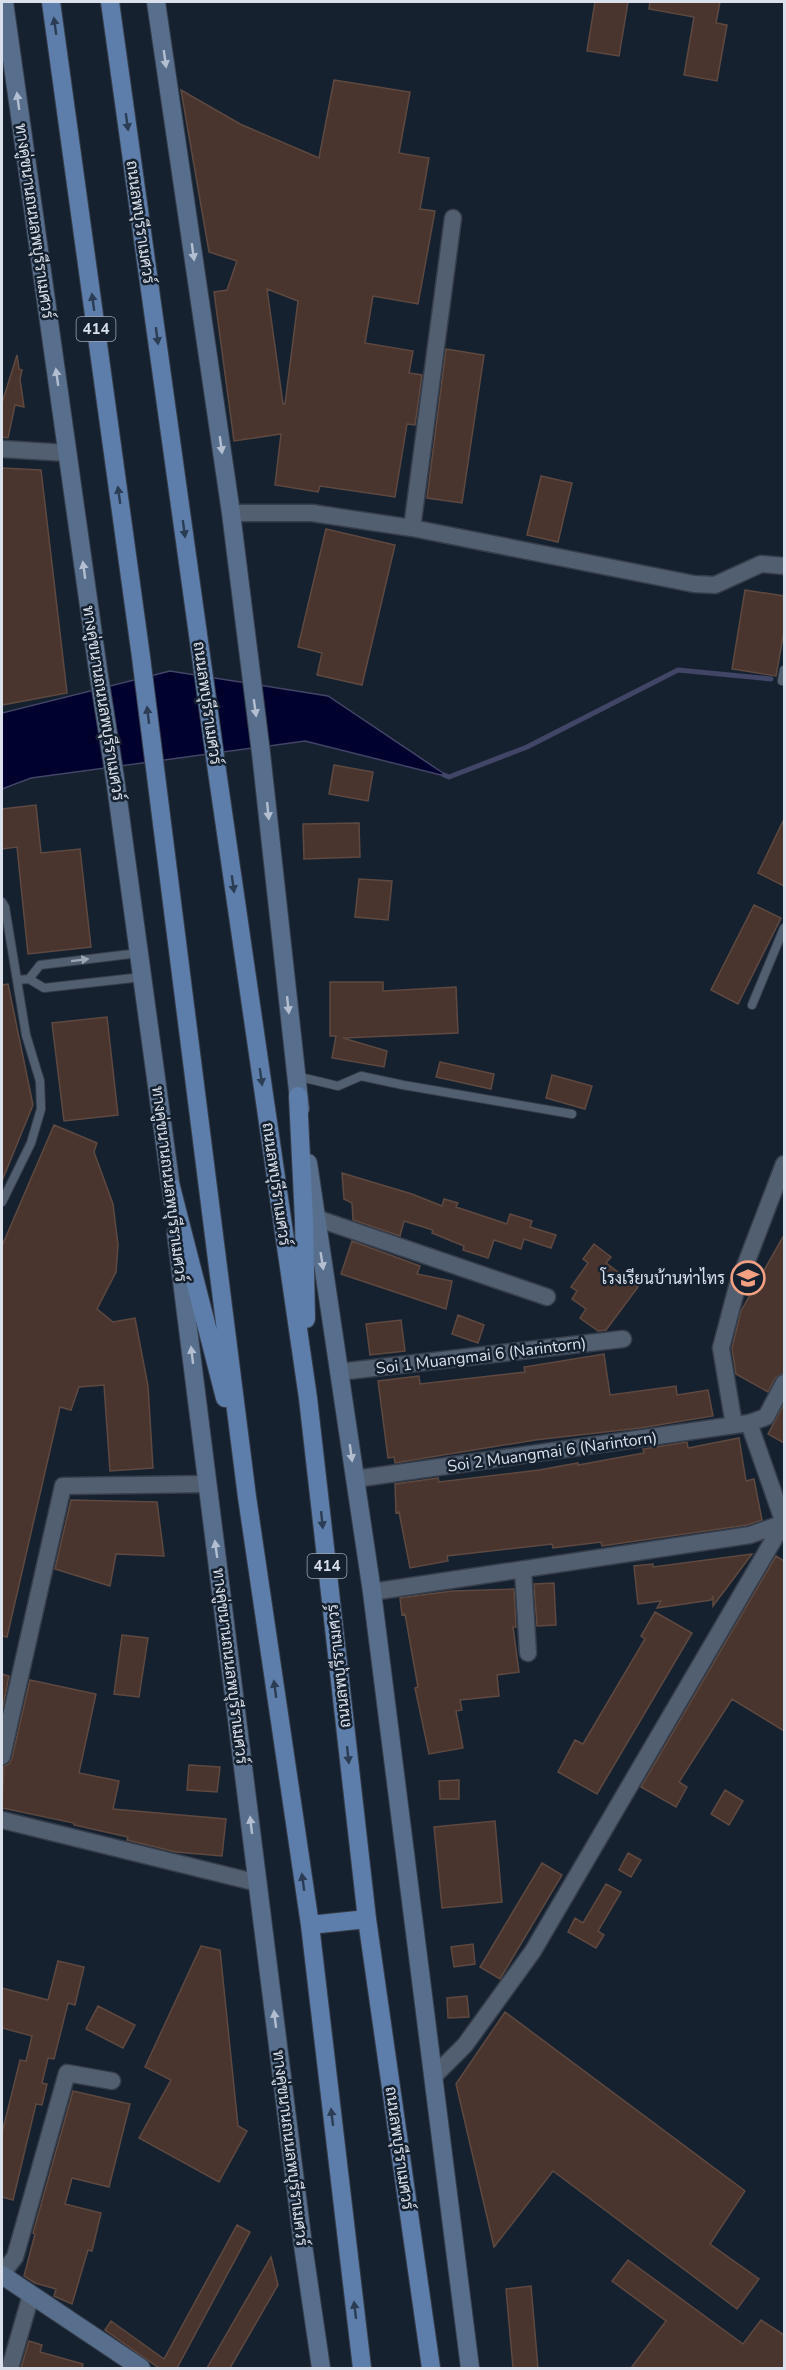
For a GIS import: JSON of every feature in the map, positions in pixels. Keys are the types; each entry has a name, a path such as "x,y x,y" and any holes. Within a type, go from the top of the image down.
{"main road":[{"name":"ทางคู่ขนานถนนลพบุรีราเมศวร์","path":"4,2 171,1187 303,2245 321,2368"},
{"name":"414","path":"51,2 141,657 247,1497 310,1925 362,2368"},
{"name":"ถนนลพบุรีราเมศวร์","path":"110,2 216,764 308,1398 367,1919 431,2368"},
{"name":"414","path":"156,2 231,513 261,753 298,1096 372,1592 471,2368"},
{"path":"298,1096 304,1220 308,1398"},
{"path":"171,1187 223,1389 247,1497"},
{"path":"310,1925 367,1919"},
{"path":"2,2275 141,2368"},
{"path":"421,2290 440,2368"}],"street":[{"path":"411,528 453,218"},
{"path":"2,449 68,453"},
{"path":"231,513 312,513 411,528 694,584 715,585 761,564 784,566"},
{"path":"784,1164 737,1287 721,1348 742,1424 784,1523"},
{"path":"316,1218 547,1297"},
{"name":"Soi 1 Muangmai 6 (Narintorn)","path":"339,1372 623,1339"},
{"name":"Soi 2 Muangmai 6 (Narintorn)","path":"355,1479 742,1424 766,1417 784,1383"},
{"path":"2,1755 63,1486 207,1484"},
{"path":"372,1592 750,1535 784,1523"},
{"path":"434,2076 465,2045 533,1951 784,1523"},
{"path":"523,1570 528,1653"},
{"path":"2,1820 258,1883"},
{"path":"2,2275 15,2257 67,2073 112,2081"},
{"path":"9,2368 31,2295"}],"lane":[{"path":"782,681 784,670"},
{"path":"2,902 5,907 26,1035 40,1081 41,1109 31,1143 2,1202"},
{"path":"752,1005 784,928"},
{"path":"28,979 40,965 139,953"},
{"path":"18,980 28,979 44,988 142,977"},
{"path":"296,1075 339,1086 361,1076 572,1114"}],"water":[{"path":"170,671 328,696 449,777 305,741 31,778 2,789 2,713"}],"building":[{"path":"595,2 628,2 619,56 587,51"},
{"path":"650,2 720,2 716,23 727,25 717,81 684,75 694,17 649,9"},
{"path":"334,80 410,92 399,153 429,158 420,209 435,211 418,304 373,296 365,343 413,351 409,373 422,375 415,425 407,424 395,497 320,486 318,492 275,485 281,434 234,441 214,292 227,290 237,261 209,252 181,90 240,124 319,158","holes":["267,289 298,301 285,404 283,404"]},
{"path":"446,349 484,355 462,503 427,498"},
{"path":"17,355 19,369 22,370 20,379 24,407 15,405 8,438 2,437 2,403"},
{"path":"2,468 41,470 67,693 2,705"},
{"path":"541,476 572,483 558,542 527,535"},
{"path":"326,529 395,545 362,685 317,675 322,653 298,647"},
{"path":"745,590 784,596 784,631 776,676 732,669"},
{"path":"334,765 373,772 368,801 329,794"},
{"path":"36,805 41,853 80,849 91,947 28,954 17,847 2,849 2,809"},
{"path":"784,819 784,886 758,873"},
{"path":"359,823 360,857 304,859 303,824"},
{"path":"359,879 392,881 388,920 355,917"},
{"path":"754,905 781,918 738,1004 711,990"},
{"path":"330,982 383,982 383,991 456,987 458,1033 343,1038 387,1051 384,1067 332,1058 336,1036 330,1036"},
{"path":"8,984 33,1105 2,1181 2,985"},
{"path":"107,1017 118,1115 64,1121 52,1023"},
{"path":"440,1062 494,1074 491,1089 436,1077"},
{"path":"552,1075 592,1086 585,1109 546,1098"},
{"path":"54,1125 97,1143 94,1152 113,1204 118,1245 116,1272 97,1309 113,1322 135,1318 148,1386 153,1468 110,1471 104,1385 79,1387 71,1410 60,1407 7,1637 2,1636 2,1246"},
{"path":"342,1173 412,1194 442,1206 444,1199 458,1203 456,1207 507,1224 510,1214 532,1221 530,1227 556,1235 551,1248 524,1239 521,1249 494,1240 488,1258 463,1250 464,1246 432,1233 433,1230 404,1221 400,1236 353,1220 352,1203 344,1199"},
{"path":"784,1235 784,1373 775,1378 768,1392 736,1374 732,1348 741,1311"},
{"path":"352,1241 420,1266 417,1274 452,1281 446,1309 341,1274"},
{"path":"594,1244 611,1257 606,1263 638,1287 606,1330 598,1331 580,1318 586,1309 572,1299 577,1291 571,1287 588,1263 583,1259"},
{"path":"458,1315 484,1325 478,1343 452,1334"},
{"path":"401,1320 405,1351 370,1355 366,1324"},
{"path":"604,1354 610,1395 676,1386 677,1395 708,1390 713,1416 640,1428 535,1440 395,1463 394,1457 388,1458 378,1381 419,1376 420,1384 525,1372 524,1367"},
{"path":"784,1404 784,1443 768,1434"},
{"path":"739,1438 746,1481 754,1479 762,1520 747,1525 602,1546 601,1542 553,1548 552,1544 447,1556 448,1561 410,1568 399,1512 396,1513 395,1484 438,1478 439,1482 578,1463 578,1465 644,1453 643,1449 687,1442 688,1448"},
{"path":"71,1500 157,1502 164,1556 116,1554 110,1586 55,1569"},
{"path":"752,1554 713,1606 713,1597 711,1600 657,1608 661,1601 638,1604 634,1566 653,1564 653,1567"},
{"path":"776,1556 784,1561 784,1731 732,1699 679,1782 687,1787 676,1807 641,1787"},
{"path":"554,1583 556,1625 537,1626 534,1584"},
{"path":"514,1589 516,1627 513,1627 519,1672 497,1675 499,1696 460,1700 462,1710 456,1711 463,1748 429,1754 415,1688 418,1687 405,1614 402,1615 400,1598 452,1591"},
{"path":"655,1612 692,1633 597,1794 558,1772 575,1740 583,1744 645,1639 641,1636"},
{"path":"122,1635 148,1638 139,1697 114,1694"},
{"path":"2,1674 9,1676 2,1711"},
{"path":"30,1680 96,1694 79,1773 119,1781 113,1809 226,1819 222,1856 176,1852 127,1840 128,1837 74,1825 74,1823 2,1808 4,1766 9,1764 12,1758"},
{"path":"189,1765 220,1767 217,1792 187,1790"},
{"path":"459,1780 459,1799 440,1799 439,1781"},
{"path":"725,1790 743,1801 729,1825 711,1814"},
{"path":"495,1821 502,1902 442,1908 434,1827"},
{"path":"628,1853 641,1860 631,1877 619,1870"},
{"path":"542,1863 562,1875 500,1979 480,1967"},
{"path":"606,1884 621,1892 598,1931 604,1935 596,1948 568,1932 575,1918 583,1923"},
{"path":"473,1944 475,1964 454,1967 451,1947"},
{"path":"201,1946 220,1950 238,2126 247,2131 219,2182 139,2138 171,2080 145,2067"},
{"path":"58,1961 84,1967 75,2005 68,2003 54,2059 48,2058 42,2083 47,2084 42,2105 36,2104 13,2200 2,2197 2,2133 20,2060 26,2061 32,2036 2,2028 2,1988 48,2000"},
{"path":"467,1996 469,2017 448,2018 447,1998"},
{"path":"98,2006 135,2025 123,2048 86,2029"},
{"path":"505,2012 745,2191 710,2244 759,2279 737,2309 553,2171 494,2247 456,2084"},
{"path":"73,2091 130,2104 109,2187 72,2178 65,2204 101,2213 92,2251 88,2250 72,2304 54,2296 56,2289 35,2283 24,2276 35,2234 33,2233"},
{"path":"237,2225 250,2232 177,2368 159,2368 105,2330 111,2321 164,2359"},
{"path":"271,2257 278,2285 230,2368 207,2368"},
{"path":"628,2260 743,2344 761,2320 784,2335 784,2368 631,2368 666,2321 612,2281"},
{"path":"531,2286 538,2368 513,2368 506,2289"},
{"path":"29,2341 42,2345 40,2352 83,2364 82,2368 21,2368"}],"waterway":[{"path":"444,775 449,777 527,747 678,670 771,679"}],"place":[{"name":"โรงเรียนบ้านท่าไทร","path":"748,1278"}]}
